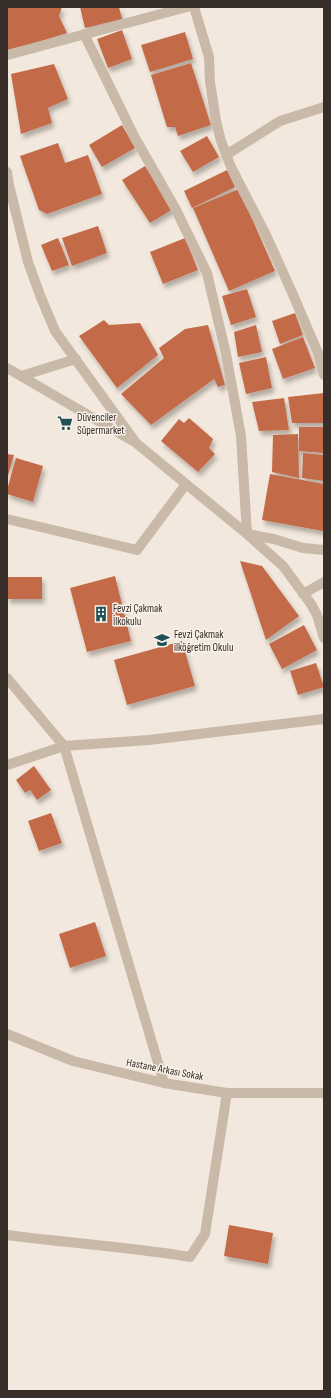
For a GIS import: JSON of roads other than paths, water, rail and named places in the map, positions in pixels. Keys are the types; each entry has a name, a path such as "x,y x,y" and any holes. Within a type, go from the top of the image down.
{"street":[{"path":"7,55 187,7"},
{"path":"194,7 209,57 210,82 216,121 221,141 231,167 266,235 321,351 324,375"},
{"path":"84,34 134,136 175,208 207,273 226,354 241,436 247,534"},
{"path":"226,154 280,121 324,107"},
{"path":"7,172 8,185 28,262 40,296 55,331 136,443"},
{"path":"20,376 76,359"},
{"path":"7,368 136,443 247,534 283,566 311,604 317,615 324,638"},
{"path":"7,519 137,550 186,484"},
{"path":"247,534 274,539 303,548 324,550"},
{"path":"303,594 324,582"},
{"path":"7,678 64,746 164,1083"},
{"path":"7,766 64,746 149,740 324,719"},
{"name":"Hastane Arkası Sokak","path":"7,1034 73,1061 164,1083 227,1093 324,1093"},
{"path":"7,1234 61,1242 162,1252 190,1257 205,1234 227,1093"}],"place":[{"name":"Düvenciler Süpermarket","path":"65,423"},
{"name":"Fevzi Çakmak İlkokulu","path":"101,614"},
{"name":"Fevzi Çakmak ilköğretim Okulu","path":"162,640"}]}
